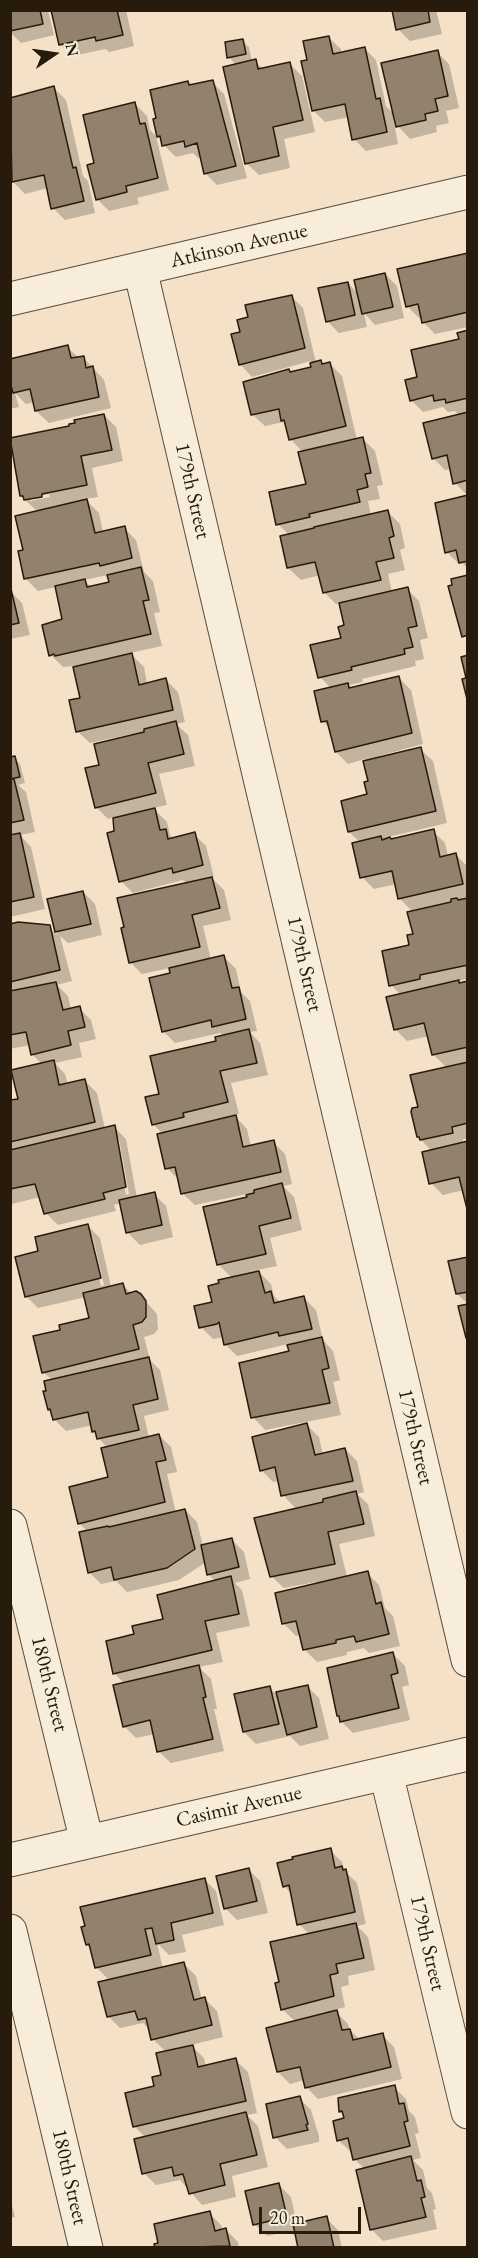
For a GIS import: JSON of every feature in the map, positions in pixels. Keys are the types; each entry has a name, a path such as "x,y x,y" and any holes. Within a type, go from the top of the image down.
{"street":[{"name":"Atkinson Avenue","path":"10,299 468,192"},
{"name":"179th Street","path":"140,269 468,1660"},
{"name":"180th Street","path":"10,1526 87,1842"},
{"name":"Casimir Avenue","path":"10,1860 468,1754"},
{"name":"179th Street","path":"386,1773 468,2112"},
{"name":"180th Street","path":"10,1931 86,2247"}],"building":[{"path":"10,10 40,10 43,24 10,31"},
{"path":"51,10 117,10 123,35 96,41 95,37 59,45"},
{"path":"392,10 428,10 430,22 396,30"},
{"path":"329,36 333,54 365,47 376,99 380,98 387,132 352,140 345,104 312,111 301,61 307,60 303,41"},
{"path":"243,39 246,54 227,58 225,42"},
{"path":"438,50 448,96 435,99 438,111 425,114 426,120 396,127 381,63"},
{"path":"256,59 258,69 290,62 303,120 273,127 279,156 245,164 223,67"},
{"path":"213,80 236,166 204,174 197,143 185,147 184,141 162,146 160,136 157,137 153,119 156,118 150,90 188,81 189,85"},
{"path":"54,86 73,168 76,167 84,201 51,209 44,175 12,182 10,98"},
{"path":"135,102 140,124 145,123 158,178 126,186 127,192 96,200 87,165 94,163 83,115"},
{"path":"468,253 468,312 422,323 418,304 406,307 397,269"},
{"path":"385,273 393,307 362,314 354,280"},
{"path":"348,282 355,315 326,322 318,288"},
{"path":"292,295 305,348 239,365 231,334 240,332 237,320 248,317 245,305"},
{"path":"468,330 468,398 446,403 445,399 434,401 433,395 410,401 405,380 417,377 411,350 459,339 457,333"},
{"path":"68,345 71,358 84,356 86,368 93,366 99,397 35,411 30,389 13,393 10,382 10,359"},
{"path":"321,360 322,364 330,362 346,426 289,440 279,409 251,415 243,382 289,369 290,372 311,367 310,363"},
{"path":"468,412 468,480 453,484 447,455 432,459 423,423"},
{"path":"104,414 112,450 81,456 87,485 24,500 23,496 20,496 10,438 69,426 75,423 74,420"},
{"path":"363,437 371,473 365,474 368,487 357,490 360,502 309,514 310,517 276,525 269,492 306,484 298,452"},
{"path":"468,495 468,561 459,563 456,550 445,553 435,503"},
{"path":"87,499 95,533 125,526 132,558 24,579 18,551 23,550 15,516"},
{"path":"388,510 394,536 389,538 394,558 376,562 381,580 323,593 315,562 287,568 280,536"},
{"path":"141,567 149,600 143,601 151,634 49,656 42,625 62,619 55,586 85,579 87,587 109,582 107,575"},
{"path":"468,575 468,635 462,637 448,586 452,585 451,579"},
{"path":"408,587 417,626 408,628 413,647 404,649 405,654 351,667 352,670 318,678 310,645 341,638 338,627 344,625 339,603"},
{"path":"10,589 19,623 10,625"},
{"path":"132,653 139,685 166,678 173,710 76,732 69,700 80,698 73,667"},
{"path":"468,655 468,703 462,679 466,678 461,657"},
{"path":"399,676 412,733 335,752 327,721 321,722 314,691 348,683 349,688"},
{"path":"176,721 184,754 148,763 156,793 95,808 85,768 99,765 94,744 144,732 144,729"},
{"path":"421,747 436,811 348,832 341,801 367,794 364,782 368,781 363,761"},
{"path":"15,756 20,777 10,779 10,757"},
{"path":"10,779 14,779 24,820 10,823"},
{"path":"155,808 160,830 166,829 168,839 195,832 203,865 173,873 172,868 119,882 107,833 114,831 113,818"},
{"path":"434,829 440,857 456,853 463,884 398,899 392,871 360,878 352,843 381,836 382,840 390,837 391,839"},
{"path":"20,833 34,897 10,902 10,835"},
{"path":"212,877 220,908 192,915 200,947 129,963 117,898"},
{"path":"83,891 91,924 55,932 47,899"},
{"path":"457,898 458,900 468,898 468,965 420,975 420,979 389,986 382,951 409,945 407,935 413,934 407,912 451,902 451,899"},
{"path":"18,922 50,925 60,970 10,982 10,924"},
{"path":"224,955 232,988 239,987 246,1019 212,1027 211,1020 162,1032 149,978 170,973 169,968"},
{"path":"459,980 459,983 468,981 468,1047 432,1055 424,1023 394,1030 386,997"},
{"path":"56,982 63,1010 80,1006 85,1027 68,1031 71,1045 31,1055 26,1032 10,1035 10,991"},
{"path":"249,1029 257,1063 220,1071 228,1102 183,1113 184,1117 152,1125 145,1097 159,1094 150,1056 216,1041 215,1037"},
{"path":"54,1060 59,1085 85,1079 95,1122 10,1142 10,1100 18,1099 11,1070"},
{"path":"468,1062 468,1123 452,1127 453,1133 420,1140 417,1137 411,1112 412,1108 418,1107 410,1075"},
{"path":"236,1115 243,1147 274,1140 281,1172 181,1194 175,1167 165,1169 157,1134"},
{"path":"115,1125 126,1187 103,1193 105,1199 44,1214 35,1184 10,1189 10,1150"},
{"path":"468,1141 467,1209 459,1177 429,1184 422,1152"},
{"path":"282,1183 291,1218 259,1226 266,1254 217,1265 203,1207 247,1197 246,1195 254,1193 254,1190"},
{"path":"155,1192 162,1225 126,1233 119,1200"},
{"path":"88,1224 101,1278 25,1297 15,1257 38,1251 35,1237"},
{"path":"468,1257 468,1292 456,1294 448,1261"},
{"path":"259,1271 265,1293 271,1291 274,1303 304,1296 312,1329 279,1336 278,1332 224,1345 219,1322 199,1328 194,1306 212,1302 208,1286 219,1283 218,1280"},
{"path":"123,1283 126,1294 136,1291 146,1301 146,1317 142,1322 133,1325 139,1349 42,1373 33,1336 60,1330 59,1325 89,1318 83,1293"},
{"path":"468,1304 468,1338 466,1338 458,1306"},
{"path":"322,1337 329,1368 322,1370 330,1403 251,1418 239,1363 289,1351 287,1345"},
{"path":"149,1357 158,1399 133,1405 139,1430 97,1439 95,1431 92,1432 88,1412 53,1420 43,1391 46,1391 44,1381"},
{"path":"307,1423 315,1455 345,1448 353,1481 281,1496 275,1467 260,1471 252,1437"},
{"path":"159,1434 166,1460 156,1462 165,1502 78,1524 69,1487 108,1477 101,1448"},
{"path":"356,1491 364,1524 328,1532 335,1564 270,1577 254,1518 323,1502 323,1499"},
{"path":"185,1509 195,1549 167,1568 114,1580 111,1567 88,1573 79,1532"},
{"path":"232,1538 239,1567 207,1575 201,1545"},
{"path":"368,1571 376,1604 381,1602 389,1634 356,1642 354,1636 336,1640 336,1643 303,1650 296,1621 282,1624 275,1593"},
{"path":"231,1576 239,1614 205,1621 212,1650 113,1674 106,1641 134,1634 132,1626 163,1619 157,1595"},
{"path":"393,1652 398,1673 391,1675 399,1708 340,1722 327,1668"},
{"path":"199,1665 206,1697 203,1698 213,1739 157,1752 150,1720 123,1727 113,1685"},
{"path":"308,1685 317,1727 287,1735 276,1692"},
{"path":"270,1686 279,1724 243,1732 234,1694"},
{"path":"331,1848 335,1868 342,1866 343,1870 346,1869 355,1912 297,1925 289,1885 283,1887 277,1863"},
{"path":"249,1868 257,1901 224,1909 216,1876"},
{"path":"205,1878 213,1913 171,1923 174,1940 156,1944 152,1928 145,1929 151,1955 95,1968 89,1944 86,1945 81,1927 85,1926 80,1907"},
{"path":"356,1923 364,1958 336,1964 338,1973 330,1975 334,1996 281,2010 275,1983 279,1982 270,1942"},
{"path":"184,1962 194,2000 205,1997 212,2025 151,2040 146,2018 138,2020 135,2011 107,2017 98,1982"},
{"path":"337,2010 342,2030 350,2029 353,2040 383,2033 391,2067 305,2088 300,2067 277,2072 266,2028"},
{"path":"193,2045 198,2067 236,2058 246,2101 133,2127 125,2093 154,2086 152,2077 161,2075 156,2053"},
{"path":"395,2085 399,2104 404,2103 408,2121 404,2122 410,2146 353,2160 348,2138 337,2141 333,2121 344,2118 342,2111 339,2112 338,2098"},
{"path":"300,2096 308,2130 273,2138 266,2104"},
{"path":"246,2112 257,2155 220,2164 225,2185 189,2194 183,2174 174,2176 172,2167 142,2174 134,2139"},
{"path":"411,2156 417,2181 421,2180 425,2197 421,2198 426,2217 370,2230 356,2170"},
{"path":"279,2183 287,2217 253,2225 245,2191"},
{"path":"210,2211 215,2231 226,2228 230,2246 155,2248 154,2244 158,2243 154,2224"},
{"path":"327,2216 334,2248 298,2248 293,2224"}]}
